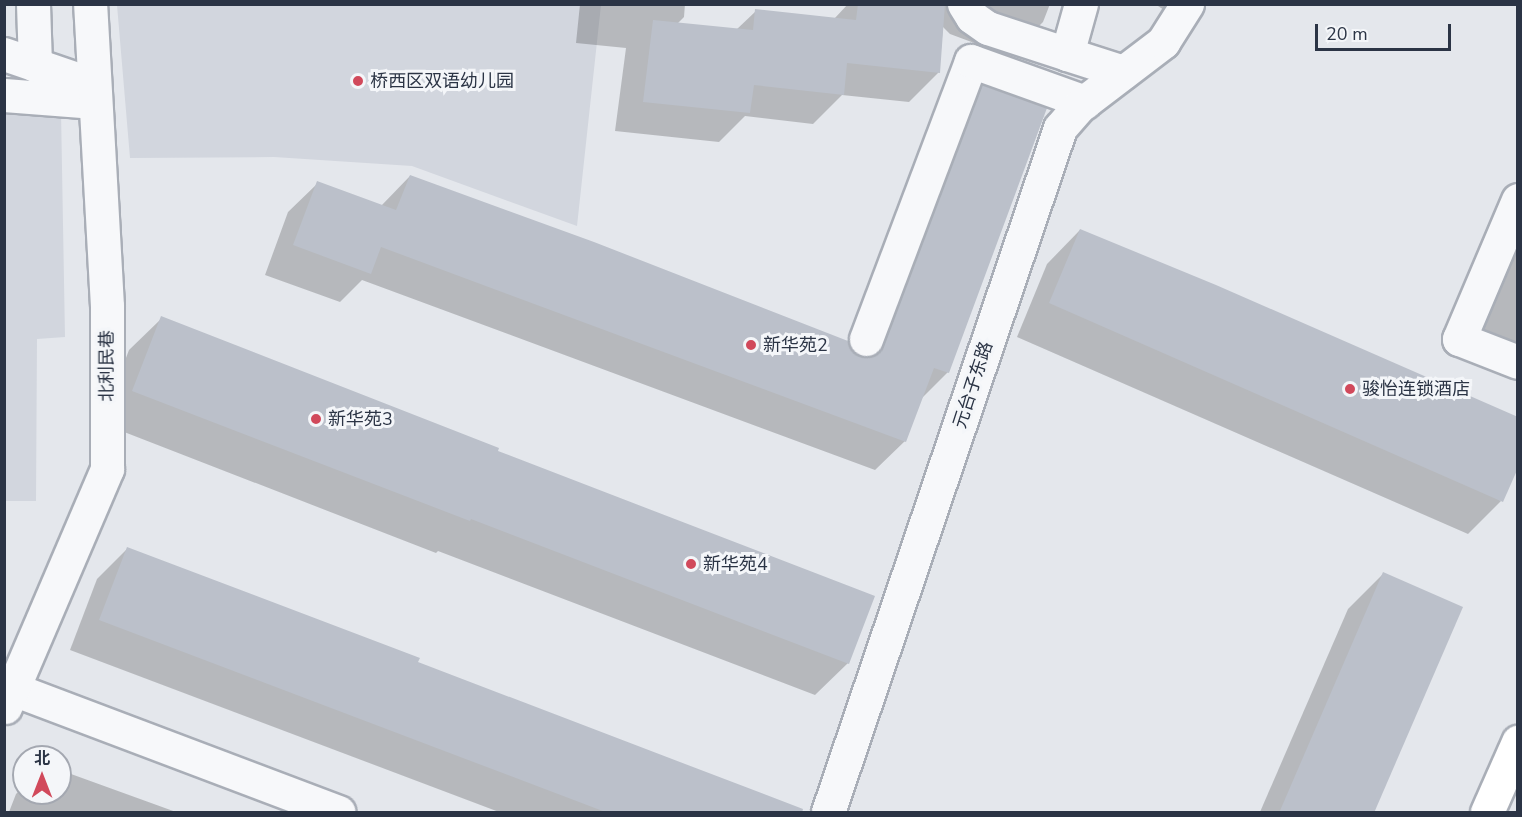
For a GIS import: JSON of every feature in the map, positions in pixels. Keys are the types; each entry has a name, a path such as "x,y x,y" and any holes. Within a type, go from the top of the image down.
{"main road":[{"path":"1487,813 1518,742"}],"street":[{"path":"33,4 35,64"},
{"name":"北利民巷","path":"9,698 107,469 107,306 90,4"},
{"path":"964,4 972,17 988,28 1123,72"},
{"path":"1067,54 1081,4"},
{"name":"元台子东路","path":"828,813 1060,128 1085,102 1162,42 1187,4"},
{"path":"4,54 35,64 95,93"},
{"path":"866,339 971,61 1085,102"},
{"path":"4,95 95,93"},
{"path":"1518,200 1459,339 1518,362"},
{"path":"9,698 339,813"}],"shaded area":[{"name":"桥西区双语幼儿园","path":"117,5 601,5 577,226 412,166 274,157 130,158"},
{"path":"4,107 61,111 65,337 37,339 36,501 5,501"}],"building":[{"path":"858,4 945,4 940,73 847,63 844,95 754,85 750,113 643,102 653,20 753,30 755,9 856,20"},
{"path":"982,85 1047,108 949,373 934,368 906,442 381,247 371,274 293,245 317,181 396,210 410,175 594,242 848,341 852,351 860,357 870,357 884,346"},
{"name":"骏怡连锁酒店","path":"1080,229 1216,285 1518,417 1518,468 1503,502 1049,303"},
{"path":"161,316 499,448 498,451 875,596 849,664 132,391"},
{"path":"127,547 420,658 418,662 803,809 802,813 608,813 99,620"},
{"path":"1383,572 1463,607 1374,813 1279,813"}],"place":[{"name":"桥西区双语幼儿园","path":"358,81"},
{"name":"新华苑2","path":"751,345"},
{"name":"骏怡连锁酒店","path":"1350,389"},
{"name":"新华苑3","path":"316,419"},
{"name":"新华苑4","path":"691,564"}]}
